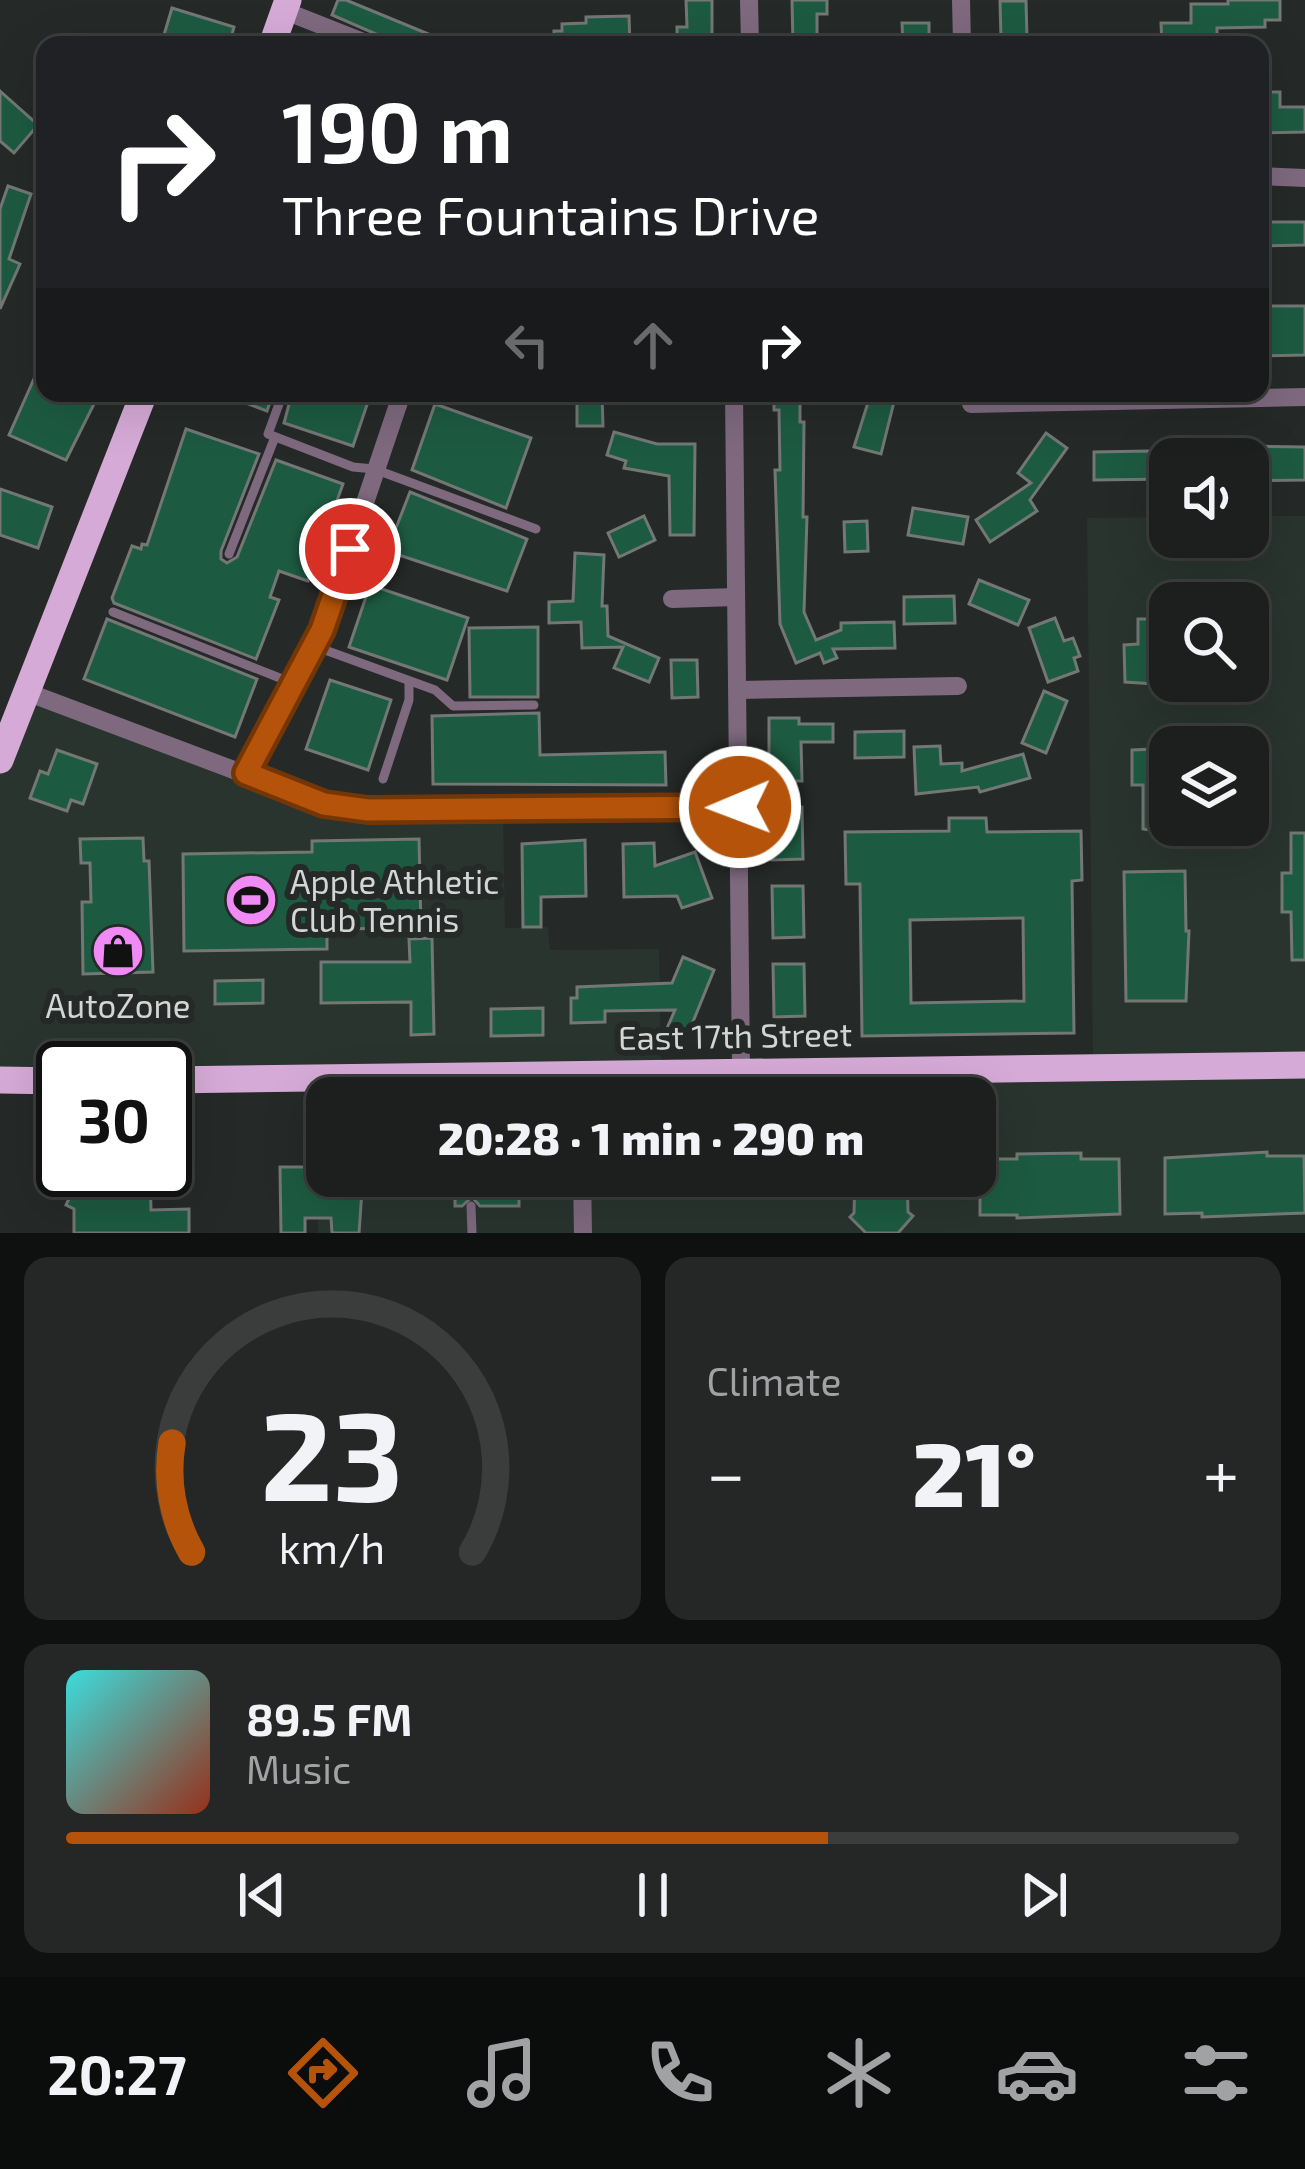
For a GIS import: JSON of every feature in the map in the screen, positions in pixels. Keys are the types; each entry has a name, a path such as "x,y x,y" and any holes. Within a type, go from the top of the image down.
{"main road":[{"path":"275,36 286,5"},
{"path":"0,760 140,402"},
{"name":"East 17th Street","path":"192,1080 581,1082 741,1072 1305,1065"},
{"path":"0,1080 36,1081"}],"street":[{"path":"749,0 750,36"},
{"path":"961,0 962,36"},
{"path":"286,5 352,36"},
{"path":"1269,176 1305,178"},
{"path":"1269,397 1305,397"},
{"path":"246,773 314,646 399,402"},
{"path":"734,402 741,1072"},
{"path":"672,598 736,597"},
{"path":"739,690 958,686"},
{"path":"24,692 324,804 368,810 740,807"},
{"path":"582,1197 583,1233"}],"lane":[{"path":"280,402 268,434 536,529"},
{"path":"229,554 275,436"},
{"path":"113,611 295,684"},
{"path":"314,646 435,690 453,706 534,706"},
{"path":"383,779 409,700 409,681"},
{"path":"471,1206 472,1233"}],"shaded area":[{"path":"1269,516 1305,516 1305,1233 318,1233 318,1197 996,1197 996,1077 316,1077 192,1070 192,1041 36,1041 36,1073 0,1080 0,760 24,691 324,804 503,809 505,928 548,927 550,950 659,949 661,1071 1093,1067 1087,518 1149,517 1149,558 1269,558"}],"building":[{"path":"338,0 346,0 433,36 380,36 332,15"},
{"path":"686,0 712,0 712,36 677,36 677,27 687,27"},
{"path":"792,0 827,0 827,14 817,14 817,36 793,36"},
{"path":"1228,0 1280,0 1280,20 1265,20 1265,27 1217,28 1217,36 1162,36 1161,23 1191,23 1191,4 1228,4"},
{"path":"1000,1 1026,1 1027,36 1001,36"},
{"path":"172,8 234,27 232,36 164,36"},
{"path":"629,16 630,36 554,36 554,31 562,31 562,24 586,23 586,17"},
{"path":"902,23 929,23 929,36 903,36"},
{"path":"0,91 36,127 14,153 0,141"},
{"path":"1269,92 1280,92 1280,107 1305,107 1305,132 1269,133"},
{"path":"8,186 31,194 9,259 20,264 0,309 0,209"},
{"path":"1269,222 1305,222 1305,245 1269,246"},
{"path":"1269,306 1305,306 1305,355 1269,356"},
{"path":"36,374 36,402 95,402 66,460 9,435"},
{"path":"244,402 270,402 267,411"},
{"path":"290,402 368,402 353,446 284,423"},
{"path":"577,402 602,402 603,426 577,426"},
{"path":"774,402 800,402 800,422 804,422 804,612 816,640 841,630 841,623 894,622 895,648 833,649 837,658 824,663 820,653 796,663 780,624 775,470 780,470 779,410 774,410"},
{"path":"868,402 894,402 881,454 854,447"},
{"path":"435,404 531,438 506,508 412,470"},
{"path":"186,429 259,454 221,551 227,563 237,557 276,460 343,484 308,581 279,571 270,597 279,600 256,659 114,603 112,598 132,546 147,545"},
{"path":"614,432 657,444 695,444 694,535 670,535 669,476 624,468 626,461 607,455"},
{"path":"1046,433 1067,448 1030,500 1037,511 990,542 976,520 1031,483 1018,473"},
{"path":"1269,446 1305,447 1305,480 1269,481"},
{"path":"1149,451 1149,479 1094,480 1094,452"},
{"path":"0,489 52,507 38,548 0,535"},
{"path":"410,492 527,539 507,591 387,551"},
{"path":"913,508 968,517 963,544 908,535"},
{"path":"644,516 655,540 619,557 608,533"},
{"path":"867,521 868,551 845,552 844,522"},
{"path":"575,553 604,555 602,606 607,606 608,636 659,658 649,682 614,668 623,647 582,648 581,622 549,623 549,602 573,601"},
{"path":"979,580 1029,600 1018,625 969,604"},
{"path":"370,585 468,618 447,680 349,647"},
{"path":"954,596 955,623 904,624 904,597"},
{"path":"1055,618 1064,641 1073,638 1080,656 1074,658 1078,671 1048,682 1029,628"},
{"path":"107,619 257,679 235,737 84,679"},
{"path":"1138,619 1149,619 1149,684 1125,682 1124,645 1138,644"},
{"path":"538,627 538,697 470,697 469,628"},
{"path":"671,660 697,660 698,697 672,698"},
{"path":"330,680 391,700 368,770 306,749"},
{"path":"1044,691 1067,701 1046,753 1022,743"},
{"path":"539,713 540,755 665,752 666,785 433,784 432,716"},
{"path":"769,718 833,724 833,742 801,742 802,781 769,781"},
{"path":"904,731 904,757 855,758 855,732"},
{"path":"940,746 941,764 962,763 962,771 1023,754 1030,778 980,792 978,787 916,794 914,747"},
{"path":"1149,749 1149,830 1143,829 1143,785 1132,785 1132,750"},
{"path":"57,750 97,764 83,804 71,800 67,811 30,798 40,771 48,774"},
{"path":"802,807 803,859 772,860 771,808"},
{"path":"949,818 986,818 987,832 1081,831 1082,880 1072,881 1074,1033 862,1036 860,884 846,884 845,832 949,831","holes":["1023,918 1024,1001 911,1003 910,920"]},
{"path":"1291,833 1305,833 1305,960 1292,960 1291,912 1282,912 1282,873 1291,873"},
{"path":"143,838 144,861 149,861 153,972 83,974 82,902 91,902 90,863 81,863 80,839"},
{"path":"419,839 421,928 327,929 327,949 184,951 183,854 312,852 312,841"},
{"path":"585,840 586,896 541,897 541,927 523,927 522,844"},
{"path":"654,843 655,866 695,852 712,898 682,908 677,896 624,897 623,844"},
{"path":"1185,871 1186,1001 1126,1001 1124,872"},
{"path":"772,886 803,886 804,937 773,938"},
{"path":"432,938 434,1034 411,1035 411,1002 321,1003 321,962 410,962 409,939"},
{"path":"683,957 714,970 688,1034 668,1026 675,1010 605,1011 605,1022 571,1023 571,998 577,998 577,987 672,983"},
{"path":"773,964 804,964 805,1016 774,1017"},
{"path":"263,980 263,1003 215,1004 215,981"},
{"path":"543,1008 543,1035 491,1036 491,1009"},
{"path":"1267,1152 1267,1156 1304,1156 1305,1213 1165,1214 1165,1158"},
{"path":"1081,1153 1081,1159 1119,1159 1120,1214 980,1215 980,1197 996,1197 996,1159 1017,1159 1017,1154"},
{"path":"280,1167 306,1167 306,1197 362,1197 359,1233 332,1233 331,1218 305,1218 305,1233 281,1233"},
{"path":"70,1197 151,1197 151,1210 189,1209 189,1233 74,1233 74,1209 66,1205"},
{"path":"455,1197 472,1197 462,1206 455,1206"},
{"path":"472,1197 519,1197 519,1206 480,1206"},
{"path":"854,1197 908,1197 908,1212 913,1216 898,1233 866,1233 850,1217"}],"place":[{"name":"Apple Athletic Club Tennis","path":"251,900"},
{"name":"AutoZone","path":"118,951"}],"route":[{"path":"350,549 322,630 246,773 324,804 368,810 740,807"}]}
